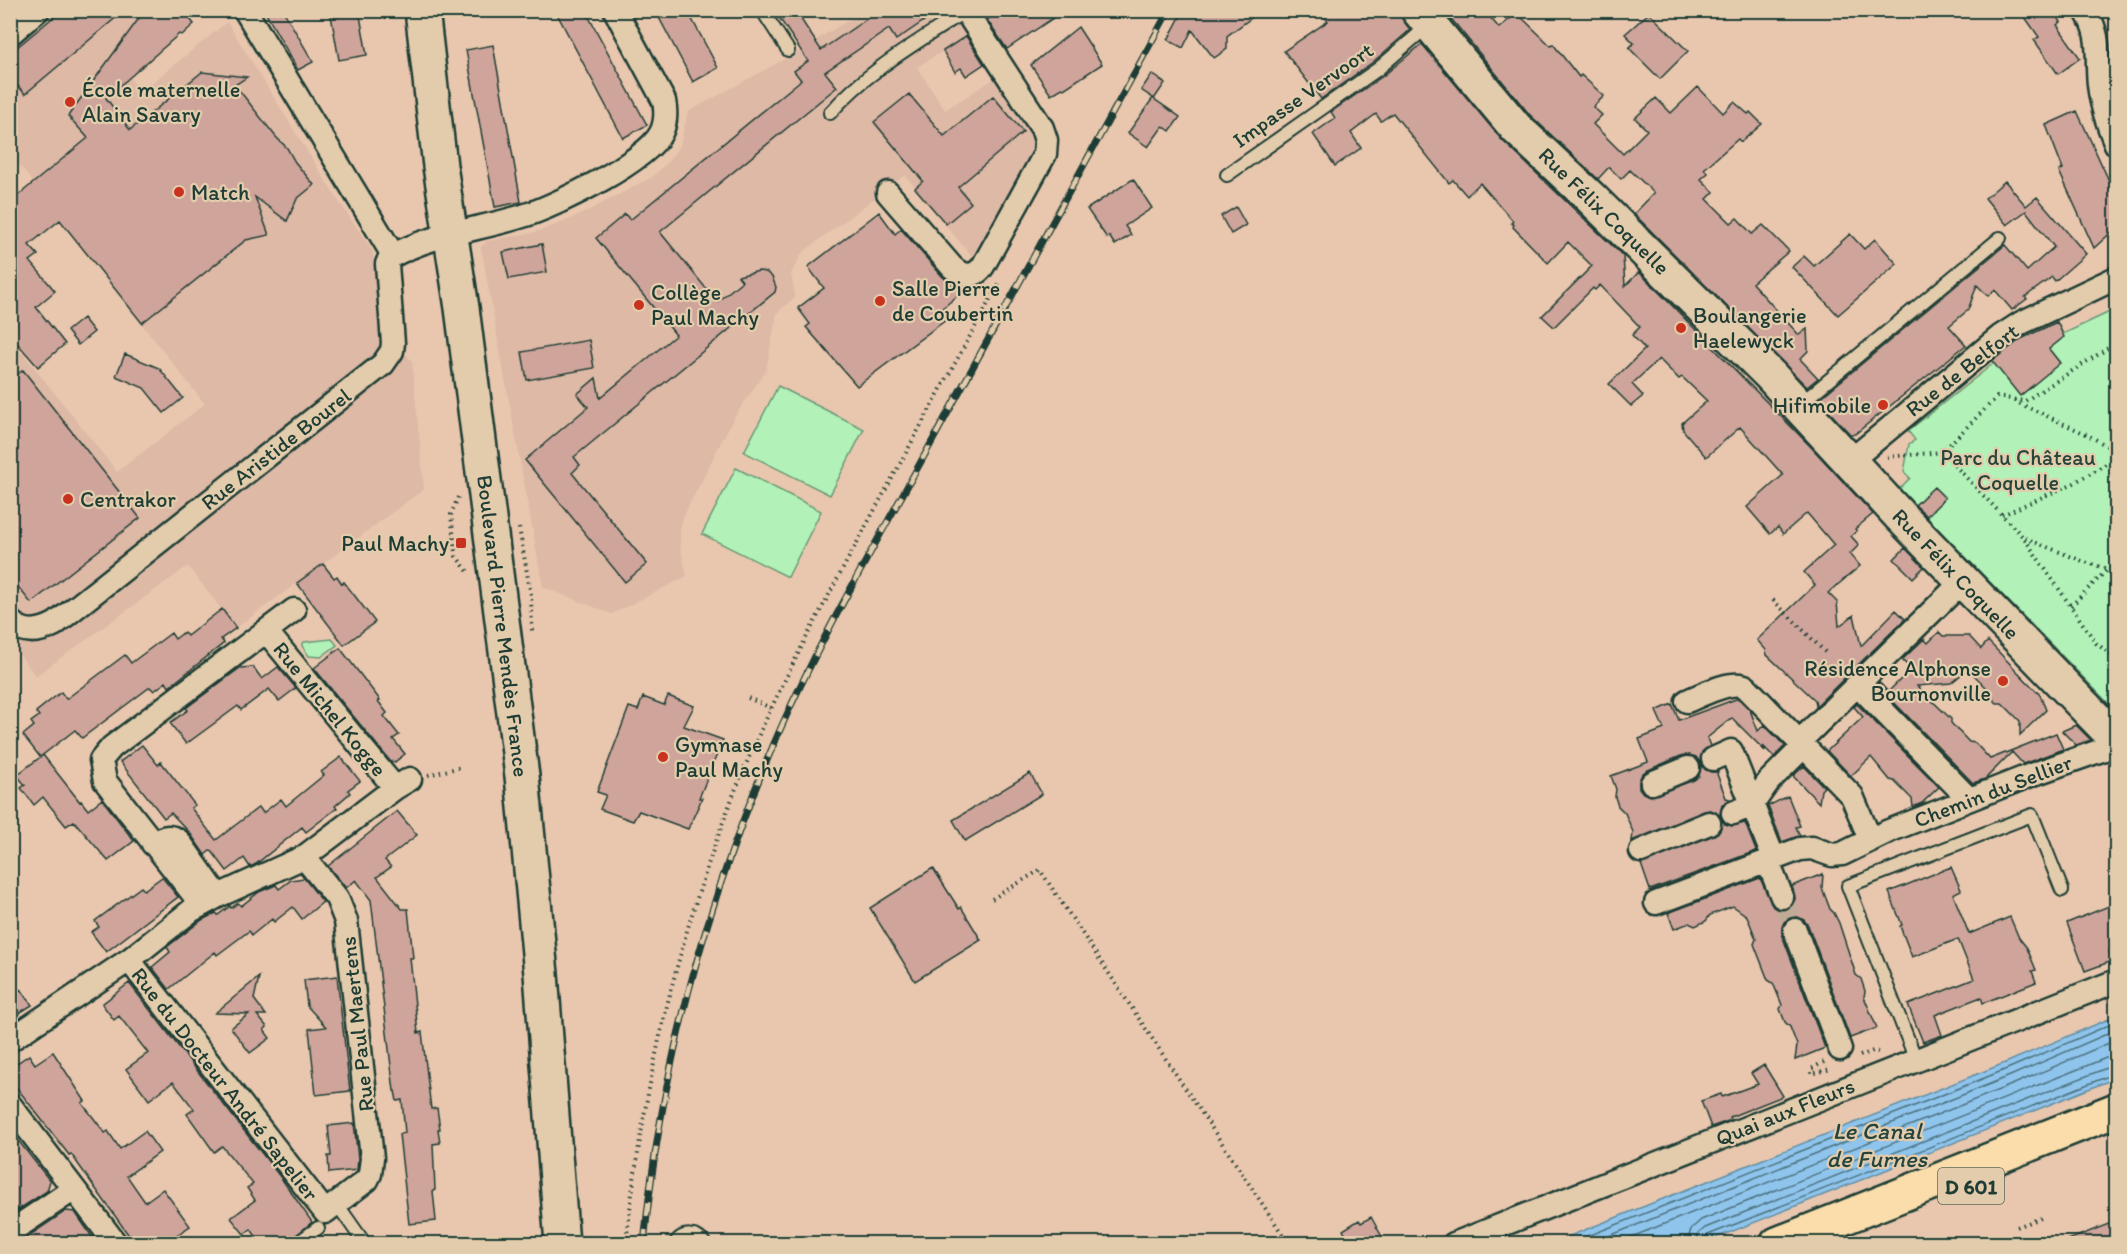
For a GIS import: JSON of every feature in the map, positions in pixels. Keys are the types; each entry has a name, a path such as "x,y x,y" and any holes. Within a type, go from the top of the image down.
{"main road":[{"name":"Boulevard Pierre Mendès France","path":"413,10 442,236 522,776 541,974 562,1244"},
{"name":"Boulevard Pierre Mendès France","path":"422,10 440,166 442,236 466,476 516,890 543,1244"},
{"name":"Rue Félix Coquelle","path":"1424,17 1516,128 1592,198 1799,405 1901,517 2116,739"},
{"name":"D 601","path":"1777,1244 2116,1110"},
{"name":"D 601","path":"1826,1244 2116,1129"}],"street":[{"path":"10,34 38,10"},
{"path":"249,17 393,255 442,236 516,219 548,207 624,166 645,151 662,132 666,117 664,101 615,10"},
{"path":"888,193 951,267 962,274 978,273 1045,154 1046,140 1042,128 964,10"},
{"path":"2085,10 2097,38 2102,103 2116,144"},
{"name":"Rue Aristide Bourel","path":"10,621 20,629 32,632 55,624 383,364 392,351 393,343 387,264 388,258 393,255"},
{"name":"Rue de Belfort","path":"1850,461 2001,336 2021,323 2116,278"},
{"path":"1742,809 1858,684 1962,580"},
{"path":"210,900 153,844 105,781 101,765 103,755 294,610"},
{"name":"Rue Michel Kogge","path":"266,631 402,784"},
{"path":"1687,701 1733,684 1743,684 1852,796 1880,835"},
{"path":"1858,684 1969,799"},
{"name":"Chemin du Sellier","path":"1656,903 1808,847 1837,855 1969,799 2116,745"},
{"path":"1722,755 1742,809 1771,860 1782,897"},
{"path":"1652,783 1688,768"},
{"path":"10,1040 129,960 210,900 304,857 402,784"},
{"path":"1641,850 1709,823"},
{"name":"Rue Paul Maertens","path":"304,857 337,898 346,921 372,1158 367,1180 333,1210"},
{"path":"1795,930 1840,1049"},
{"name":"Rue du Docteur André Sapelier","path":"129,960 333,1210"},
{"name":"Quai aux Fleurs","path":"1454,1244 2116,981"},
{"path":"10,1105 116,1244"},
{"path":"10,1232 75,1189"}],"lane":[{"path":"762,10 788,50"},
{"path":"830,113 867,77 964,10"},
{"name":"Impasse Vervoort","path":"1227,175 1378,69 1424,17"},
{"path":"1799,405 2000,238"},
{"path":"1916,1060 1848,886 2032,815 2062,890"},
{"path":"296,1244 333,1210 365,1244"},
{"path":"675,1244 680,1238 692,1236 698,1237 705,1244"}],"path":[{"path":"626,1244 644,1110 670,987 716,843 742,774 771,708 820,610 1003,276"},
{"path":"1850,461 1942,452 1997,397 2025,401 2116,343"},
{"path":"2010,399 2116,451"},
{"path":"1942,452 2024,538 2097,643 2116,659"},
{"path":"2002,515 2074,483 2116,458"},
{"path":"466,476 452,515 456,556 480,589"},
{"path":"2024,538 2116,572"},
{"path":"2071,606 2108,570"},
{"path":"1773,600 1825,652"},
{"path":"748,698 771,708"},
{"path":"402,784 461,767"},
{"path":"992,899 1040,870 1289,1244"},
{"path":"2017,1227 2041,1218"}],"shaded area":[{"path":"62,11 183,11 194,24 182,35 178,34 168,46 156,52 157,55 130,78 141,92 227,22 335,196 373,251 384,332 412,361 424,489 236,628 188,566 36,676 11,644 10,337 117,472 205,404 31,184 33,182 11,155 11,53"},
{"name":"Collège Paul Machy","path":"863,11 949,11 967,36 917,67 945,110 994,79 1034,139 1033,150 972,257 905,175 802,253 791,274 795,297 777,313 766,370 733,419 684,515 680,528 680,546 687,576 612,614 543,587 481,247 487,241 536,232 561,223 652,177 667,163 680,145 688,112 810,45"}],"green space":[{"name":"Parc du Château Coquelle","path":"2116,309 2116,711 1899,489 1910,478 1904,472 1909,444 1915,440 1908,431 1994,363 1992,361 2018,341 2057,322 2063,334"},
{"path":"778,386 864,429 830,495 744,452"},
{"path":"736,468 821,511 788,577 702,534"},
{"path":"332,639 337,645 321,657 309,656 302,646 304,642"}],"water":[{"name":"Le Canal de Furnes","path":"2116,1016 2116,1078 1703,1243 1552,1243 2005,1063"}],"building":[{"path":"62,10 125,10 25,94 10,77 10,53"},
{"name":"Match","path":"145,10 183,10 194,24 182,35 179,34 106,98 130,130 202,72 247,77 235,85 314,185 297,199 287,221 255,197 269,235 246,240 142,323 60,220 29,245 38,255 30,261 55,291 36,307 65,344 38,367 10,335 10,202 88,138 68,116"},
{"path":"264,10 283,10 313,62 298,70"},
{"path":"330,10 359,10 367,55 339,60"},
{"path":"555,10 585,10 647,125 623,138"},
{"path":"655,10 687,10 718,68 693,82"},
{"path":"774,10 795,10 821,50 880,10 940,10 896,40 889,29 825,72 837,87 660,232 717,302 742,281 738,276 759,271 766,272 772,277 776,287 775,292 574,457 580,465 572,473 647,564 625,582 525,460 588,407 577,394 596,378 600,398 676,335 596,238 625,214 630,220 801,80 794,71 808,61"},
{"path":"1002,10 1065,10 1007,49 987,20"},
{"path":"1178,10 1262,10 1227,36 1227,49 1214,58 1192,30 1183,48 1168,40 1181,15"},
{"path":"1318,10 1397,10 1410,30 1373,62 1321,99 1284,51 1328,21"},
{"path":"1444,10 1484,10 1499,28 1517,13 1551,46 1553,44 1579,77 1581,75 1604,96 1593,107 1602,115 1593,124 1623,154 1647,130 1635,118 1656,98 1671,113 1698,87 1723,113 1734,102 1748,114 1750,112 1762,124 1741,142 1738,139 1704,169 1708,173 1701,179 1714,192 1707,199 1731,223 1737,218 1752,234 1763,225 1789,251 1752,283 1799,335 1807,329 1808,351 1800,359 1818,378 1807,387 1634,214 1654,193 1630,170 1621,179 1609,167 1598,179 1530,115"},
{"path":"2020,10 2053,10 2061,22 2057,25 2080,58 2058,74 2034,40 2039,37"},
{"path":"1649,13 1688,51 1660,79 1629,48 1634,43 1625,34"},
{"path":"1078,27 1102,64 1051,95 1031,65"},
{"path":"966,36 984,64 966,76 961,68 955,72 943,51"},
{"path":"1422,44 1502,140 1623,256 1625,286 1639,272 1812,448 1873,514 1855,529 1857,531 1851,536 1859,545 1850,554 1860,566 1828,593 1837,602 1839,626 1854,615 1861,646 1896,610 1905,619 1816,706 1815,700 1767,655 1766,650 1757,640 1815,585 1804,572 1834,545 1807,513 1783,534 1778,527 1770,534 1747,507 1783,475 1740,427 1706,457 1683,430 1682,423 1707,401 1682,377 1679,379 1659,359 1632,384 1643,396 1631,406 1609,384 1645,349 1632,335 1640,327 1600,285 1595,290 1593,288 1554,327 1542,316 1592,266 1568,242 1548,263 1513,227 1511,223 1513,221 1480,183 1467,196 1453,180 1449,183 1393,113 1381,121 1376,114 1351,133 1361,148 1335,166 1313,134 1335,118 1331,112 1383,76"},
{"path":"493,45 521,202 495,207 466,50"},
{"path":"1152,74 1165,83 1154,99 1180,117 1170,131 1163,126 1148,147 1128,133 1153,98 1141,90"},
{"path":"909,94 944,136 993,96 1023,132 958,187 971,203 946,224 915,188 923,181 874,122"},
{"path":"2077,111 2116,196 2116,228 2094,248 2059,171 2063,169 2046,125"},
{"path":"1133,179 1152,208 1125,226 1131,235 1115,245 1109,236 1107,238 1087,209"},
{"path":"2005,181 2026,206 2037,197 2086,254 2055,281 2052,277 2012,310 1995,290 1988,296 1977,285 1968,310 1949,326 1966,345 1855,434 1850,434 1818,400 2005,245 2027,271 2054,247 2026,211 2007,225 1985,198"},
{"path":"1236,207 1246,225 1231,234 1221,216"},
{"name":"Salle Pierre de Coubertin","path":"879,212 895,234 901,229 942,276 961,293 940,310 947,319 857,386 806,327 810,324 798,308 824,288 808,267"},
{"path":"1850,234 1864,249 1875,239 1897,264 1838,315 1792,267 1804,256 1814,266"},
{"path":"542,244 547,272 509,279 503,252"},
{"path":"83,318 94,332 78,345 67,331"},
{"path":"2057,322 2064,337 2049,349 2060,363 2020,396 1992,361 2021,339"},
{"path":"589,340 594,368 527,380 522,352"},
{"path":"125,354 159,368 183,398 164,413 144,388 116,376"},
{"name":"Centrakor","path":"23,370 140,518 31,603 10,577 10,380"},
{"path":"1934,487 1945,498 1927,516 1915,505"},
{"path":"1905,548 1924,567 1913,578 1894,559"},
{"path":"323,564 334,578 337,576 342,584 344,582 375,622 344,645 297,583"},
{"path":"222,609 236,628 221,639 224,643 169,687 166,682 154,691 150,687 82,738 75,730 40,757 23,735 34,726 31,722 39,716 36,712 61,692 66,699 125,655 131,663 171,633 175,639 184,632 187,636"},
{"path":"1939,632 1943,636 1969,636 1981,649 1988,641 2040,695 2046,710 2020,735 2020,721 2002,703 1997,703 1988,694 1987,688 1968,669 1951,683 1917,686 1951,719 1951,723 1969,742 1975,743 1990,759 2056,733 2063,749 2023,764 2012,752 1985,779 1973,783 1877,685 1879,682 1888,692 1911,669 1902,660 1924,639 1928,643"},
{"path":"340,648 380,700 378,701 387,713 384,716 399,735 393,739 405,754 395,762 390,761 314,668"},
{"path":"253,667 262,679 278,667 296,688 279,701 269,689 241,710 238,706 186,744 170,723 188,710 186,708 240,668"},
{"name":"Gymnase Paul Machy","path":"668,696 694,706 684,726 723,740 688,829 639,811 633,821 600,809 606,795 597,792 629,707 638,710 643,697 664,705"},
{"path":"1739,699 1750,710 1758,731 1764,725 1785,746 1774,757 1732,718 1707,738 1710,746 1702,752 1700,763 1696,757 1683,755 1646,771 1639,781 1639,788 1643,793 1651,796 1694,780 1699,776 1701,765 1706,770 1718,772 1726,798 1730,799 1722,805 1720,816 1711,810 1704,811 1632,841 1633,832 1625,813 1618,806 1615,797 1616,789 1611,776 1648,762 1639,739 1664,729 1656,711 1672,704 1679,720"},
{"path":"1857,704 1939,787 1922,803 1913,807 1912,799 1894,781 1890,780 1871,757 1851,776 1827,751 1863,717 1854,707"},
{"path":"2076,725 2091,740 2076,745 2062,731"},
{"path":"142,745 158,765 161,762 195,805 191,808 216,840 259,807 263,813 281,799 286,806 324,775 321,772 341,757 360,781 348,790 350,793 335,806 337,808 306,832 302,827 250,867 244,858 227,871 211,850 205,855 190,833 171,813 164,818 120,762"},
{"path":"43,755 88,810 102,799 134,841 108,861 74,821 66,826 43,797 34,805 21,788 25,785 17,775"},
{"path":"1804,766 1824,787 1821,790 1819,803 1793,776"},
{"path":"1030,773 1042,794 965,841 953,820"},
{"path":"1788,796 1800,826 1796,827 1800,836 1782,842 1768,806"},
{"path":"397,811 417,835 385,860 391,867 377,877 402,909 408,909 413,958 410,958 418,1033 422,1032 431,1109 437,1108 440,1129 438,1129 440,1143 433,1144 435,1190 433,1191 436,1221 409,1224 399,1134 405,1133 402,1100 397,1101 394,1091 371,900 356,880 346,888 328,866"},
{"path":"1722,820 1725,824 1732,826 1745,823 1756,851 1650,890 1641,864 1714,835 1720,831"},
{"path":"1951,867 1961,890 1953,894 1969,934 2010,917 2036,970 2032,971 2036,982 1983,1003 1981,997 1935,1015 1942,1035 1923,1042 1908,1005 1974,979 1958,939 1912,957 1889,892"},
{"path":"933,868 981,940 915,981 870,908"},
{"path":"1823,874 1822,888 1830,909 1839,923 1856,975 1861,979 1865,991 1864,997 1877,1028 1850,1038 1808,925 1798,917 1790,918 1784,922 1782,935 1825,1048 1795,1060 1797,1045 1790,1027 1785,1022 1780,1009 1782,1005 1773,983 1768,980 1754,944 1756,939 1747,916 1733,906 1710,915 1706,921 1695,926 1689,923 1674,929 1668,913 1760,878 1773,907 1786,910 1792,906 1795,899 1792,886"},
{"path":"162,877 178,897 106,952 91,932 99,927 95,921 141,887 144,890"},
{"path":"304,878 323,902 302,919 293,907 274,922 272,919 252,935 249,931 217,955 215,952 169,989 152,967 170,952 167,947 202,920 216,913 218,915 238,903 241,906 259,892 276,885 279,889 291,880"},
{"path":"2116,903 2116,948 2109,951 2112,961 2085,971 2067,923"},
{"path":"337,976 350,1091 316,1095 309,1029 326,1027 307,1006 304,980"},
{"path":"259,977 254,999 266,1015 257,1015 267,1027 264,1030 270,1038 250,1053 231,1028 249,1014 215,1013"},
{"path":"129,983 281,1178 312,1222 286,1244 261,1244 251,1229 244,1234 231,1218 255,1200 247,1188 253,1184 222,1146 214,1152 187,1114 194,1109 173,1082 149,1100 126,1069 148,1053 119,1016 114,1020 102,1004"},
{"path":"21,989 32,1005 10,1019 10,996"},
{"path":"53,1052 85,1101 82,1103 105,1133 108,1131 120,1149 145,1131 160,1152 127,1176 145,1202 163,1189 190,1226 177,1235 183,1244 135,1244 71,1154 69,1155 10,1079 10,1068 29,1055 35,1064"},
{"path":"1764,1065 1783,1096 1711,1127 1701,1101 1721,1094 1722,1097 1758,1084 1751,1073"},
{"path":"354,1123 357,1170 329,1173 328,1156 331,1156 328,1126"},
{"path":"10,1130 50,1181 47,1191 10,1215"},
{"path":"66,1211 75,1212 97,1244 17,1244"},
{"path":"1371,1217 1386,1244 1350,1244 1343,1230 1359,1220 1361,1223"},
{"path":"2116,1221 2116,1244 2063,1244 2063,1242"}],"tunnel":[{"path":"1782,897 1795,930"}],"railway":[{"path":"644,1244 661,1116 689,990 726,867 773,746 791,705 853,585 1169,10"}],"place":[{"name":"École maternelle Alain Savary","path":"70,102"},
{"name":"Match","path":"179,192"},
{"name":"Salle Pierre de Coubertin","path":"880,301"},
{"name":"Collège Paul Machy","path":"639,305"},
{"name":"Boulangerie Haelewyck","path":"1681,328"},
{"name":"Hifimobile","path":"1883,405"},
{"name":"Centrakor","path":"68,499"},
{"name":"Paul Machy","path":"461,543"},
{"name":"Résidence Alphonse Bournonville","path":"2003,681"},
{"name":"Gymnase Paul Machy","path":"663,757"}]}
